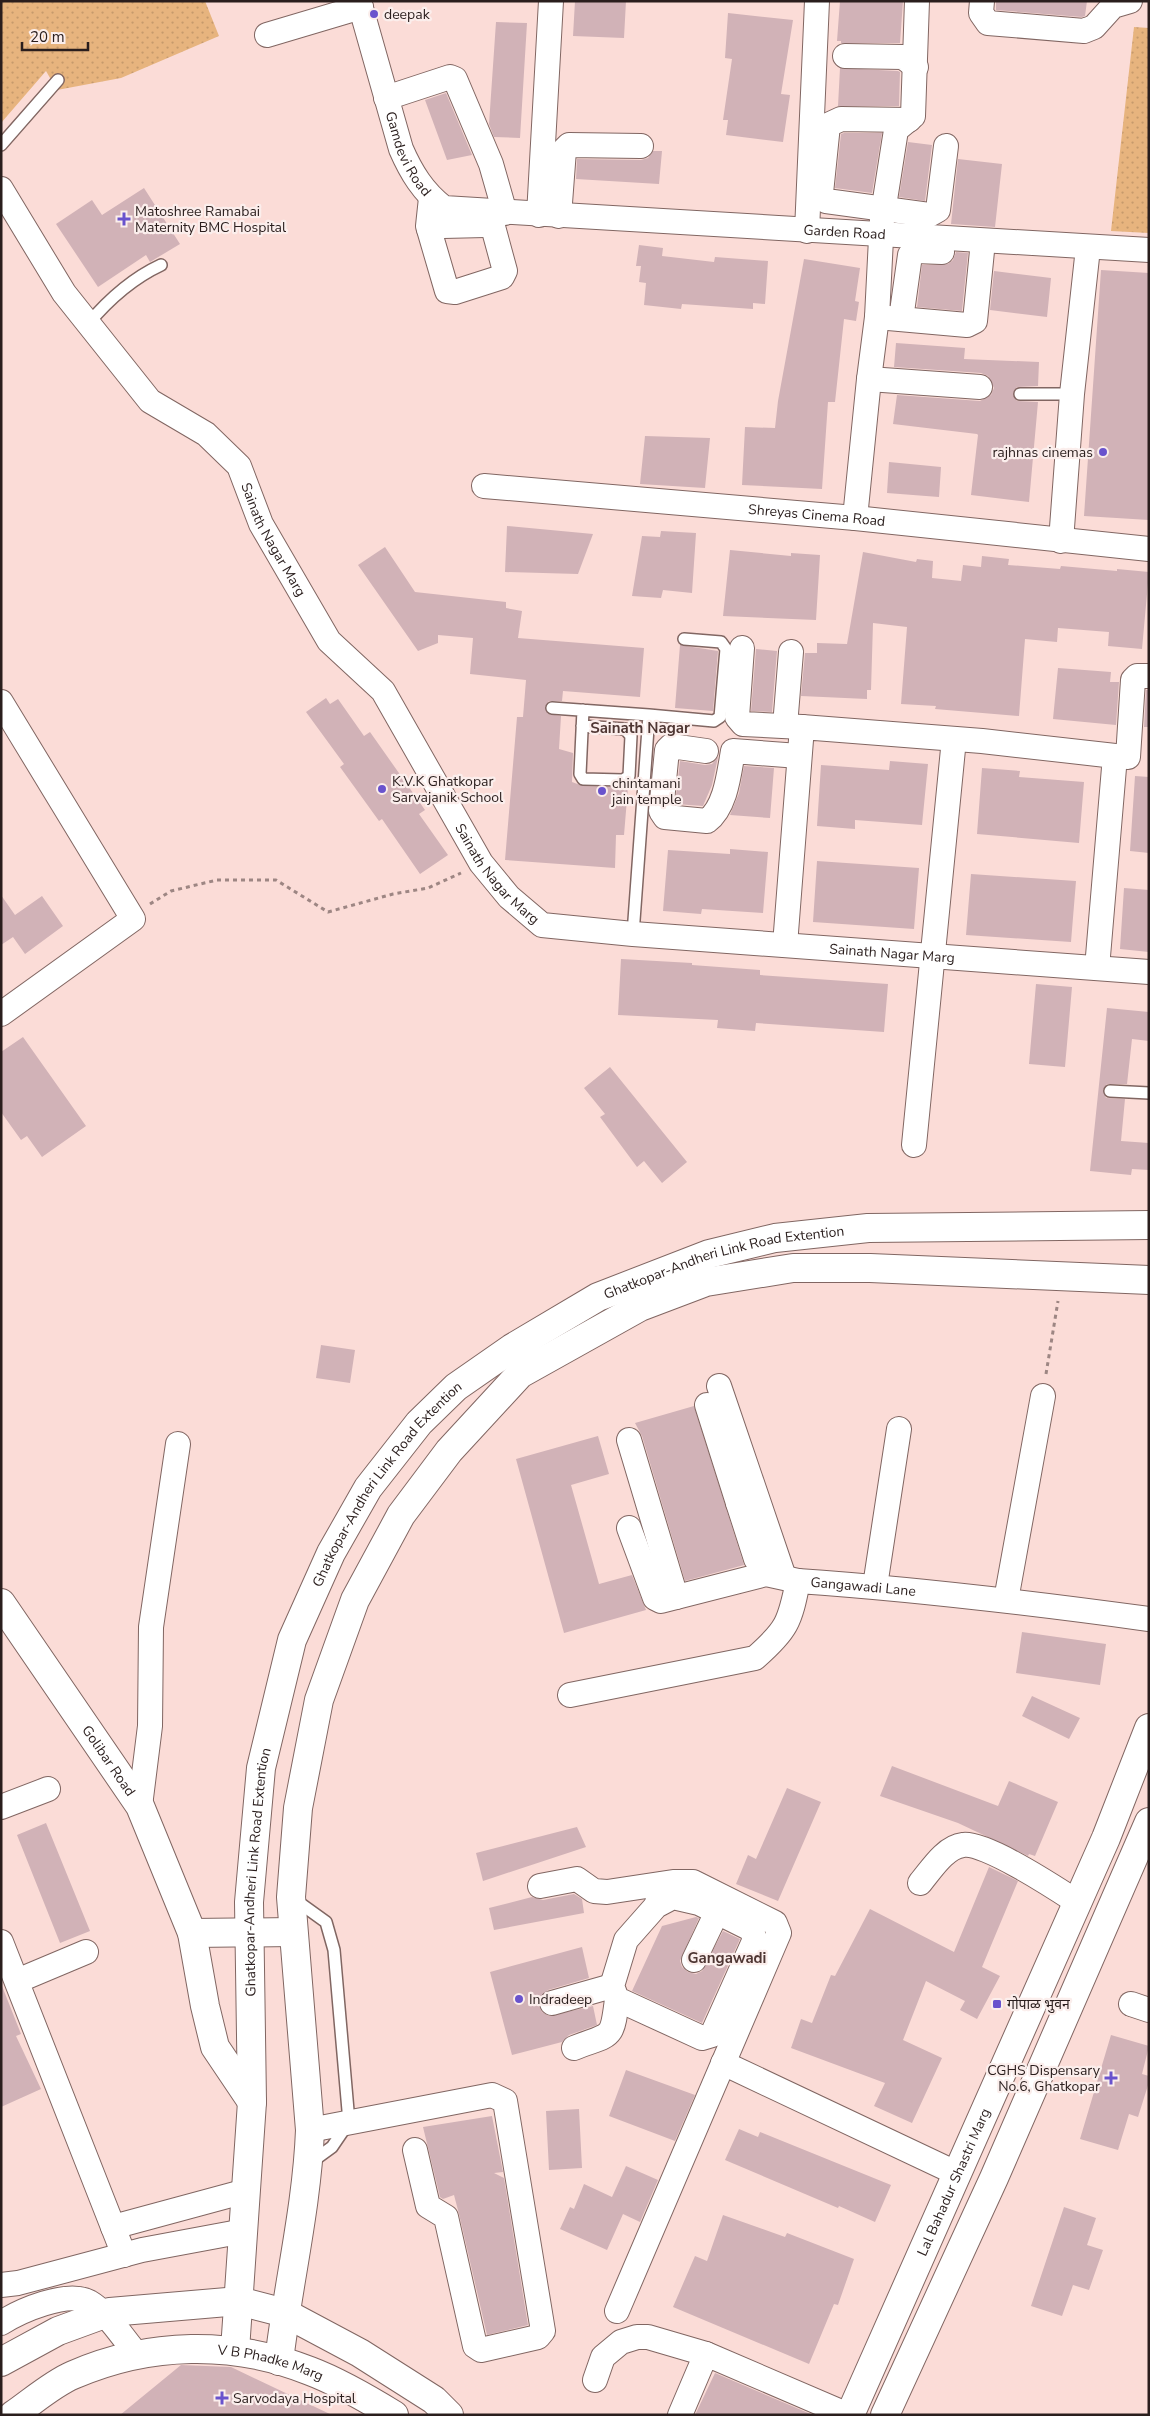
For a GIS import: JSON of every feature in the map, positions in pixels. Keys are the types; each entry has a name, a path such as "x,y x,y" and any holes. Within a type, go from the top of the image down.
{"main road":[{"name":"Ghatkopar-Andheri Link Road Extention","path":"235,2350 252,2102 251,1878 261,1768 292,1640 331,1553 368,1488 419,1423 456,1388 505,1352 598,1297 709,1254 775,1238 868,1228 1149,1225"},
{"path":"868,1228 870,1268"},
{"name":"Ghatkopar-Andheri Link Road Extention","path":"279,2361 284,2313 308,2164 310,2130 291,1897 298,1808 320,1700 355,1600 401,1515 449,1451 520,1374 574,1342 640,1307 706,1282 793,1268 870,1268 1149,1280"},
{"name":"Golibar Road","path":"1,1603 140,1806 192,1933"},
{"name":"Lal Bahadur Shastri Marg","path":"849,2415 958,2174 1076,1902 1106,1838 1149,1728"},
{"path":"885,2415 1144,1849 1149,1822"},
{"path":"252,2102 215,2047 205,2006 192,1933 293,1932"},
{"path":"1,2362 58,2331 110,2312 239,2301 284,2313 360,2353 434,2400 446,2414"},
{"name":"V B Phadke Marg","path":"13,2415 72,2376 136,2353 181,2348 235,2350 311,2371 394,2415"}],"street":[{"path":"549,215 551,1"},
{"path":"807,231 818,1"},
{"path":"855,518 877,317 884,210 896,130 913,116 917,1"},
{"path":"982,1 981,13 988,23 1084,31 1094,27 1113,6 1130,1"},
{"path":"1136,1 1149,3"},
{"path":"267,35 360,4"},
{"name":"Gamdevi Road","path":"360,4 401,150 412,172 431,198 444,208 495,216 549,215"},
{"path":"845,56 903,57 916,67"},
{"path":"386,98 450,77 455,79 491,164 495,216 505,271 502,277 455,292 447,291 429,229 431,198"},
{"path":"910,120 841,119 828,125 821,193 826,201 929,215 938,210 946,146"},
{"path":"549,215 564,150 569,145 641,146"},
{"name":"Sainath Nagar Marg","path":"1,189 64,293 150,401 206,434 239,466 261,524 329,641 383,691 481,863 509,897 542,925 633,934 1149,972"},
{"name":"Garden Road","path":"549,215 882,236 982,248 1149,250"},
{"path":"429,229 495,216"},
{"path":"877,317 968,325 975,321 982,248 916,250 910,255 901,319"},
{"path":"1061,540 1072,394 1088,248"},
{"path":"869,379 980,387"},
{"name":"Shreyas Cinema Road","path":"484,486 855,518 1149,549"},
{"path":"742,648 737,717 743,724 954,739 1131,757"},
{"path":"785,945 800,756 793,727 791,652"},
{"path":"1097,968 1131,757 1133,680 1137,676 1149,676"},
{"path":"1,702 133,919 1,1014"},
{"path":"914,1144 954,739"},
{"path":"706,751 671,746 667,750 661,811 665,817 707,821 715,815 726,785 733,751 800,756"},
{"path":"1006,1600 1043,1396"},
{"path":"717,1407 747,1500 756,1559"},
{"path":"875,1586 899,1429"},
{"path":"629,1440 676,1597"},
{"path":"140,1806 150,1726 151,1627 178,1444"},
{"path":"747,1500 791,1579"},
{"path":"629,1528 655,1598 660,1601 766,1574 791,1579"},
{"name":"Gangawadi Lane","path":"570,1695 754,1658 771,1644 789,1622 791,1579 1006,1600 1149,1619"},
{"path":"1,1807 48,1790"},
{"path":"1106,1838 1144,1849"},
{"path":"920,1883 948,1851 964,1844 990,1852 1044,1880 1076,1902"},
{"path":"540,1886 578,1878 594,1891 607,1892 693,1882 775,1923 778,1933 617,2311"},
{"path":"656,1906 663,1884"},
{"path":"552,2004 614,1993 702,2038 712,2035 756,1939 752,1929 699,1903 672,1897 656,1906 626,1940 614,1993 614,2027 610,2034 574,2048"},
{"path":"694,1960 717,1912"},
{"path":"753,1934 776,1927"},
{"path":"1,1942 124,2255"},
{"path":"17,1981 86,1952"},
{"path":"724,2063 958,2174"},
{"path":"310,2130 492,2095 505,2101 543,2331 538,2337 481,2350 475,2346 446,2216 428,2206 415,2150"},
{"path":"113,2227 246,2190"},
{"path":"1,2284 18,2283 124,2255 244,2231"},
{"path":"1,2323 16,2314 48,2303 68,2299 88,2302 104,2315 136,2353"},
{"path":"595,2380 603,2357 621,2342 637,2337 648,2337 706,2354 849,2415"},
{"path":"680,2415 706,2354"}],"lane":[{"path":"1,145 58,80"},
{"path":"88,324 114,294 148,271 161,265"},
{"path":"1020,394 1072,394"},
{"path":"552,708 714,721 720,717 726,649 721,642 684,639"},
{"path":"582,726 625,729 631,736 629,776 623,780 583,779 580,774 582,726 583,710"},
{"path":"633,934 649,715"},
{"path":"1110,1091 1149,1093"},
{"path":"291,1897 326,1922 334,1950 349,2122 332,2147 308,2164"}],"path":[{"path":"133,919 171,891 217,880 276,880 328,912 394,894 428,888 481,863"},
{"path":"1043,1396 1063,1275"}],"shaded area":[{"path":"1,1 205,1 219,36 121,78 57,90 46,71 1,123"},
{"path":"1134,27 1149,28 1149,233 1111,231"}],"building":[{"path":"575,1 626,1 624,38 573,36"},
{"path":"840,1 903,1 900,43 841,43 841,41 837,41"},
{"path":"996,1 1087,1 1085,16 1082,17 996,10"},
{"path":"728,13 793,20 781,94 790,95 783,142 726,135 728,120 723,120 732,59 725,58"},
{"path":"496,22 527,23 520,138 494,137 489,124"},
{"path":"840,68 900,72 899,106 838,106"},
{"path":"446,93 472,155 447,160 425,100"},
{"path":"882,133 872,193 835,188 841,134"},
{"path":"908,142 932,145 925,201 899,197"},
{"path":"653,151 662,151 659,184 576,179 577,159 641,160 648,158"},
{"path":"958,159 1002,164 995,227 951,224"},
{"path":"144,188 180,244 150,262 146,255 98,287 56,224 92,200 102,215"},
{"path":"639,245 663,248 662,256 714,262 715,257 768,261 765,304 753,303 753,309 682,304 681,309 644,305 646,283 639,282 641,266 636,266"},
{"path":"956,252 968,253 962,311 917,307 922,265 948,264 953,260"},
{"path":"804,259 860,268 855,301 859,302 856,321 844,319 835,402 828,402 822,489 742,485 745,427 775,428 778,401"},
{"name":"rajhnas cinemas","path":"1101,270 1149,273 1149,520 1084,516"},
{"path":"994,271 1051,278 1047,317 990,310"},
{"path":"896,343 965,348 964,359 1039,362 1038,386 1017,387 1013,394 1017,401 1038,402 1029,502 971,495 977,434 893,424 897,395 980,401 991,395 994,388 988,376 981,373 894,367"},
{"path":"645,436 710,438 705,488 640,484"},
{"path":"889,462 941,467 939,497 887,493"},
{"path":"507,526 593,534 578,574 505,572"},
{"path":"661,531 696,533 692,593 663,590 661,598 632,596 642,536 660,537"},
{"path":"385,547 415,592 506,602 506,608 522,611 518,638 644,648 640,697 563,691 562,701 549,701 545,707 548,714 561,716 559,749 573,753 572,782 583,786 628,787 624,835 616,835 615,868 505,860 517,717 523,717 526,680 470,674 473,638 438,635 438,643 418,651 358,565"},
{"path":"730,550 791,556 791,553 820,555 816,620 723,616"},
{"path":"863,552 916,562 917,559 933,561 932,578 961,581 963,565 981,567 982,556 1009,559 1008,565 1060,569 1061,566 1149,572 1142,649 1108,646 1109,632 1058,628 1057,642 1025,639 1019,716 935,709 936,706 901,704 907,627 873,623 871,690 867,690 867,699 801,696 805,653 817,653 817,643 847,644"},
{"path":"680,645 718,651 713,711 675,708"},
{"path":"756,649 777,651 772,712 751,711"},
{"path":"1058,668 1111,672 1110,682 1119,682 1116,725 1053,719"},
{"path":"1146,690 1149,690 1149,727 1144,727"},
{"name":"K.V.K Ghatkopar Sarvajanik School","path":"326,698 330,704 338,699 364,736 370,732 425,810 419,814 448,855 420,874 382,819 379,821 340,767 344,764 306,712"},
{"path":"718,757 712,785 703,806 675,804 680,761 705,765 712,764"},
{"path":"890,761 928,764 922,825 855,820 855,829 817,826 821,765 889,770"},
{"path":"744,766 774,768 770,818 730,815 739,793"},
{"path":"982,768 1020,771 1019,777 1084,782 1079,843 977,834"},
{"path":"1135,776 1149,777 1149,853 1130,851"},
{"path":"730,849 768,852 763,913 702,909 701,914 663,911 668,850 730,854"},
{"path":"817,861 919,868 914,929 813,922"},
{"path":"971,874 1076,881 1071,942 966,935"},
{"path":"1124,888 1149,890 1149,952 1120,949"},
{"path":"1,895 15,915 42,896 63,926 25,954 13,937 1,945"},
{"path":"621,959 692,963 692,965 760,970 760,975 888,984 884,1032 756,1023 755,1031 717,1028 718,1020 618,1015"},
{"path":"1036,984 1072,987 1065,1067 1029,1064"},
{"path":"1107,1008 1149,1012 1149,1041 1132,1039 1127,1084 1107,1084 1103,1090 1106,1098 1125,1099 1121,1141 1149,1143 1149,1170 1132,1169 1131,1175 1090,1171"},
{"path":"23,1037 86,1126 42,1157 27,1136 21,1140 1,1112 1,1052"},
{"path":"610,1067 687,1162 662,1183 644,1161 637,1167 600,1117 605,1114 584,1088"},
{"path":"321,1345 355,1350 350,1383 316,1378"},
{"path":"694,1406 744,1565 685,1581 642,1436 635,1423"},
{"path":"598,1436 609,1474 571,1485 599,1584 632,1575 646,1610 564,1633 516,1459"},
{"path":"1022,1632 1106,1644 1100,1685 1016,1673"},
{"path":"1032,1696 1080,1718 1069,1739 1022,1716"},
{"path":"892,1766 998,1806 1009,1781 1058,1802 1035,1856 1029,1854 1028,1856 958,1823 880,1796"},
{"path":"787,1788 821,1802 778,1901 736,1884 748,1855 756,1859"},
{"path":"46,1823 90,1931 60,1943 17,1835"},
{"path":"577,1827 586,1847 483,1881 476,1853"},
{"path":"989,1867 1018,1881 982,1967 1000,1976 977,2019 960,2010 965,2001 926,1981 903,2040 942,2058 912,2123 874,2106 885,2083 791,2048 801,2019 812,2023 831,1975 835,1976 870,1909 954,1952"},
{"path":"574,1894 582,1899 584,1913 494,1930 489,1908 532,1897 543,1900"},
{"path":"696,1917 699,1918 680,1961 682,1967 688,1972 696,1974 702,1971 723,1931 740,1939 702,2023 632,1991 662,1926"},
{"name":"Indradeep","path":"582,1947 589,1978 548,1990 539,1999 539,2006 542,2012 549,2016 593,2006 597,2025 569,2035 562,2042 512,2055 490,1972"},
{"path":"2,1986 21,2034 16,2036 41,2089 1,2107"},
{"path":"1111,2035 1149,2046 1142,2074 1149,2076 1149,2082 1138,2117 1129,2114 1118,2150 1080,2139"},
{"path":"626,2070 695,2095 675,2141 609,2116"},
{"path":"579,2109 582,2168 549,2170 546,2111"},
{"path":"492,2116 503,2172 494,2173 504,2178 528,2325 487,2335 454,2195 443,2199 440,2197 423,2127"},
{"path":"739,2129 758,2137 760,2132 891,2185 875,2222 725,2160"},
{"path":"626,2166 658,2180 640,2222 623,2214 607,2250 560,2229 570,2207 574,2209 584,2184 612,2197"},
{"path":"1064,2207 1096,2218 1087,2245 1103,2250 1089,2290 1073,2285 1062,2316 1031,2306"},
{"path":"723,2215 785,2237 787,2233 854,2259 838,2305 834,2304 809,2364 673,2307 695,2256 707,2261"},
{"name":"Sarvodaya Hospital","path":"181,2365 231,2367 332,2415 120,2415"},
{"path":"715,2373 813,2415 695,2415"}],"place":[{"name":"deepak","path":"374,14"},
{"name":"Matoshree Ramabai Maternity BMC Hospital","path":"124,219"},
{"name":"rajhnas cinemas","path":"1103,452"},
{"name":"K.V.K Ghatkopar Sarvajanik School","path":"382,789"},
{"name":"chintamani jain temple","path":"602,791"},
{"name":"Indradeep","path":"519,1999"},
{"name":"गोपाळ भुवन","path":"997,2004"},
{"name":"CGHS Dispensary No.6, Ghatkopar","path":"1111,2078"},
{"name":"Sarvodaya Hospital","path":"222,2398"}],"district":[{"name":"Sainath Nagar","path":"640,728"},
{"name":"Gangawadi","path":"727,1958"}]}
